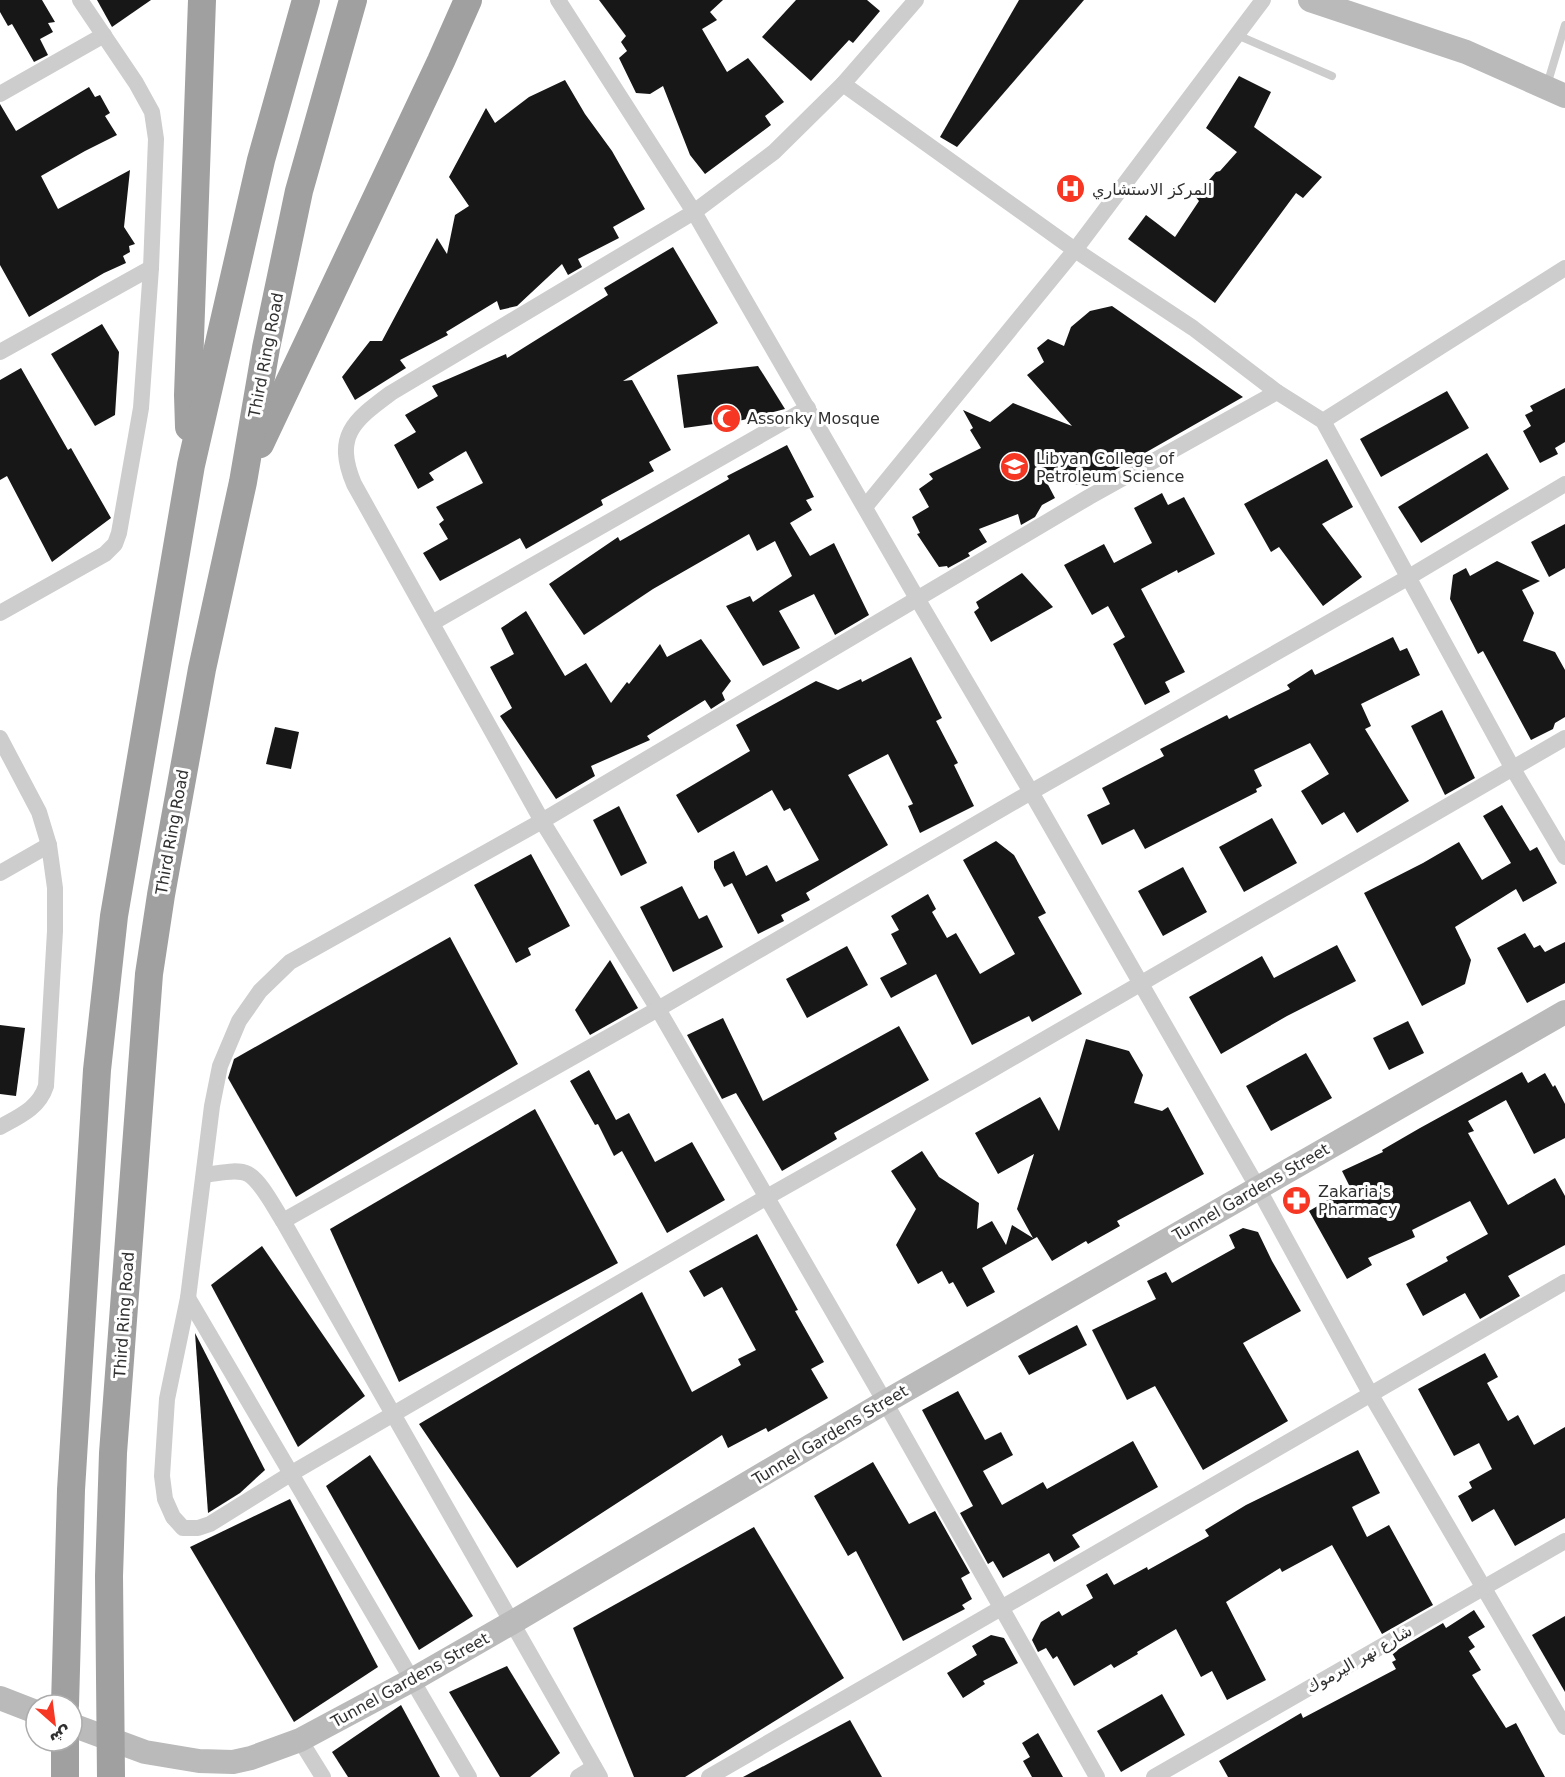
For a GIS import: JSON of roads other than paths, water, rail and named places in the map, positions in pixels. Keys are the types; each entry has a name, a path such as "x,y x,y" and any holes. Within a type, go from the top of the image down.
{"highway":[{"path":"191,465 188,395 202,0"},
{"path":"65,1693 70,1490 97,1070 114,916 191,465 261,160 306,0"},
{"name":"Third Ring Road","path":"111,1777 109,1576 113,1453 149,974 202,669 243,482 266,348 299,191 353,0"},
{"path":"243,482 297,362 468,0"},
{"path":"65,1753 65,1777"}],"main road":[{"path":"1310,0 1466,52 1556,91"},
{"name":"Tunnel Gardens Street","path":"84,1729 145,1752 199,1761 233,1761 251,1758 300,1740 513,1622 885,1402 1565,1011"},
{"path":"0,1698 24,1707"}],"street":[{"path":"0,613 105,554 115,543 119,533 141,408 151,268 156,139 152,112 136,83 80,0"},
{"path":"558,0 694,212 1031,792 1258,1188 1371,1395 1565,1727"},
{"path":"916,0 843,84 774,152 694,212 391,393 362,414 346,438 345,464 542,821 658,1009 885,1402 1097,1777"},
{"path":"865,507 1074,250 1263,0"},
{"path":"0,94 104,35"},
{"path":"843,84 1074,250 1193,328 1277,392 1323,421 1513,770 1565,857"},
{"path":"0,352 151,268"},
{"path":"1323,421 1565,268"},
{"path":"1277,392 1089,497 542,821 290,962 260,991 239,1021 220,1065 212,1106 188,1298 167,1399 162,1476 165,1499 173,1517 183,1528 198,1528 210,1524 291,1473 1565,738"},
{"path":"432,623 808,408"},
{"path":"283,1221 658,1009 1031,792 1409,577 1565,484"},
{"path":"0,738 39,812 49,845 55,888 55,932 46,1086 42,1097 34,1107 0,1127"},
{"path":"0,873 49,845"},
{"path":"204,1175 234,1172 248,1174 257,1183 283,1221 597,1772 578,1777"},
{"path":"708,1777 1565,1282"},
{"path":"188,1298 469,1777"},
{"name":"شارع نهر اليرموك","path":"1155,1777 1565,1541"},
{"path":"300,1740 323,1777"}],"lane":[{"path":"1556,91 1565,25"},
{"path":"1237,34 1332,76"}],"place":[{"name":"المركز الاستشاري","path":"1071,189"},
{"name":"Assonky Mosque","path":"726,418"},
{"name":"Libyan College of Petroleum Science","path":"1015,467"},
{"name":"Zakaria's Pharmacy","path":"1297,1200"}]}
